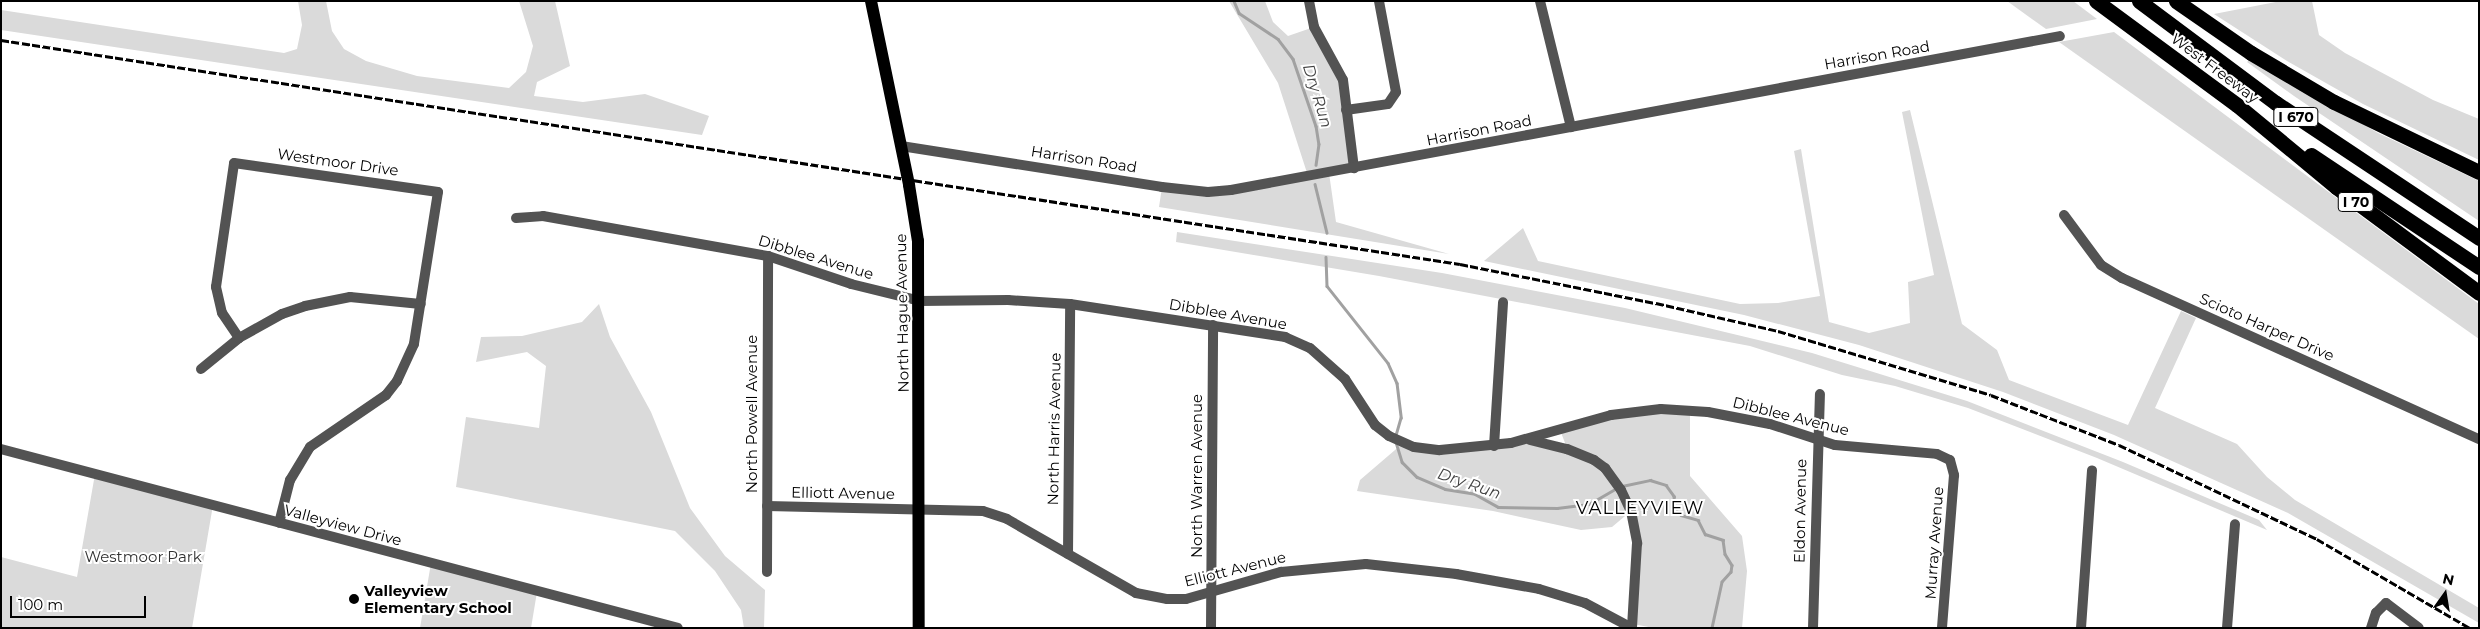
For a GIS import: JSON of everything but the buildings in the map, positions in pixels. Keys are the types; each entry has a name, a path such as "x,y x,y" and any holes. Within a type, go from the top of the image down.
{"highway":[{"name":"West Freeway","path":"2096,1 2237,105 2336,187 2479,293"},
{"name":"I 670","path":"2139,1 2284,109 2479,238"},
{"name":"West Freeway","path":"2176,1 2251,53 2334,102 2479,172"},
{"name":"I 670","path":"2237,105 2479,267"}],"main road":[{"name":"North Hague Avenue","path":"871,1 918,240 921,509 919,628"}],"street":[{"path":"1309,1 1314,27 1343,80 1354,168"},
{"path":"1346,110 1388,104 1396,92 1379,1"},
{"path":"1540,1 1571,128"},
{"name":"Harrison Road","path":"900,146 1208,192 1354,168 2060,36"},
{"name":"Westmoor Drive","path":"239,338 222,313 216,287 234,162 438,192 421,304"},
{"name":"Scioto Harper Drive","path":"2064,215 2101,265 2122,278 2479,439"},
{"name":"Dibblee Avenue","path":"516,218 543,216 768,256 851,284 920,301 1008,300 1070,304 1285,337 1310,348 1345,379 1375,425 1402,444 1440,450 1494,446 1528,440 1611,415 1662,409 1717,414 1770,424 1835,445 1937,454 1950,460"},
{"name":"North Powell Avenue","path":"767,572 768,256"},
{"path":"201,368 239,338 282,314 328,301 374,298 421,304 414,344 397,381 386,395 321,439 302,457 290,480 279,523"},
{"path":"1494,446 1503,302"},
{"name":"North Harris Avenue","path":"1068,554 1070,304"},
{"name":"North Warren Avenue","path":"1211,628 1213,325"},
{"name":"Eldon Avenue","path":"1812,628 1820,394"},
{"path":"1528,440 1567,449 1594,460 1619,486 1631,511 1637,543 1632,628"},
{"name":"Valleyview Drive","path":"1,449 678,628"},
{"name":"Murray Avenue","path":"1942,628 1954,485 1950,460"},
{"path":"2080,628 2092,470"},
{"name":"Elliott Avenue","path":"767,506 970,509 995,514 1136,593 1186,599 1306,568 1366,564 1407,567 1548,591 1600,610 1632,628"},
{"path":"2227,628 2235,524"},
{"path":"2371,628 2376,612 2386,603 2419,628"}],"green space":[{"path":"298,1 326,1 332,31 344,49 366,61 417,76 509,88 526,72 533,46 519,1 555,1 570,66 537,82 534,96 583,102 645,94 709,116 702,135 1,30 1,10 284,53 297,49 302,25"},
{"path":"1229,1 1265,1 1273,22 1288,36 1314,27 1340,73 1354,168 1329,173 1336,222 1449,254 1159,207 1162,187 1208,192 1308,176 1278,83"},
{"path":"2007,1 2073,1 2097,19 2046,29"},
{"path":"2281,1 2312,1 2319,35 2345,53 2433,100 2479,119 2479,160 2363,104 2287,61 2214,14"},
{"path":"2114,32 2479,304 2479,339 2059,42"},
{"path":"2250,59 2378,133 2479,181 2479,221 2294,96 2247,62"},
{"path":"1910,110 1962,324 1997,350 2009,380 2128,425 2181,311 2196,318 2155,408 2237,444 2267,477 2295,500 2479,608 2479,623 2288,513 2114,435 2003,392 1859,345 1744,315 1484,261 1523,228 1538,261 1740,304 1778,303 1820,296 1794,151 1801,149 1829,322 1869,333 1910,323 1908,282 1934,275 1902,112"},
{"path":"1177,232 1442,273 1625,308 1812,353 1967,401 2123,462 2259,520 2267,530 2097,458 1968,408 1895,386 1842,375 1750,346 1379,276 1176,242"},
{"path":"599,304 610,337 651,412 690,508 725,556 765,590 764,628 744,628 741,610 715,571 675,531 456,487 466,417 539,428 546,366 527,352 476,362 481,337 522,336 582,322"},
{"path":"1690,409 1690,476 1742,536 1747,571 1742,628 1654,628 1633,624 1637,559 1631,511 1612,527 1581,530 1493,511 1357,491 1360,480 1402,444 1414,447 1528,440 1567,448 1560,430 1611,415"},
{"name":"Westmoor Park","path":"95,474 213,505 192,628 1,628 1,557 77,577"},
{"path":"431,563 537,592 531,628 420,628"}],"waterway":[{"name":"Dry Run","path":"1234,1 1239,13 1278,39 1293,59 1316,126 1319,144 1316,165"},
{"name":"Dry Run","path":"1315,184 1327,233"},
{"name":"Dry Run","path":"1326,257 1327,286 1388,363 1397,383 1401,418 1396,436"},
{"name":"Dry Run","path":"1396,442 1402,462 1417,477 1445,489 1475,494 1498,507 1557,508 1589,504 1617,488"},
{"name":"Dry Run","path":"1622,486 1650,480 1666,485 1674,496 1675,509 1681,515 1698,520 1705,534 1723,540 1725,554 1732,565 1731,572 1722,582 1712,628"}],"railway":[{"path":"1,40 1460,264 1656,303 1778,331 1991,395 2119,445 2317,539 2470,628"}],"place":[{"name":"Valleyview Elementary School","path":"354,599"}],"district":[{"name":"VALLEYVIEW","path":"1640,508"}]}
